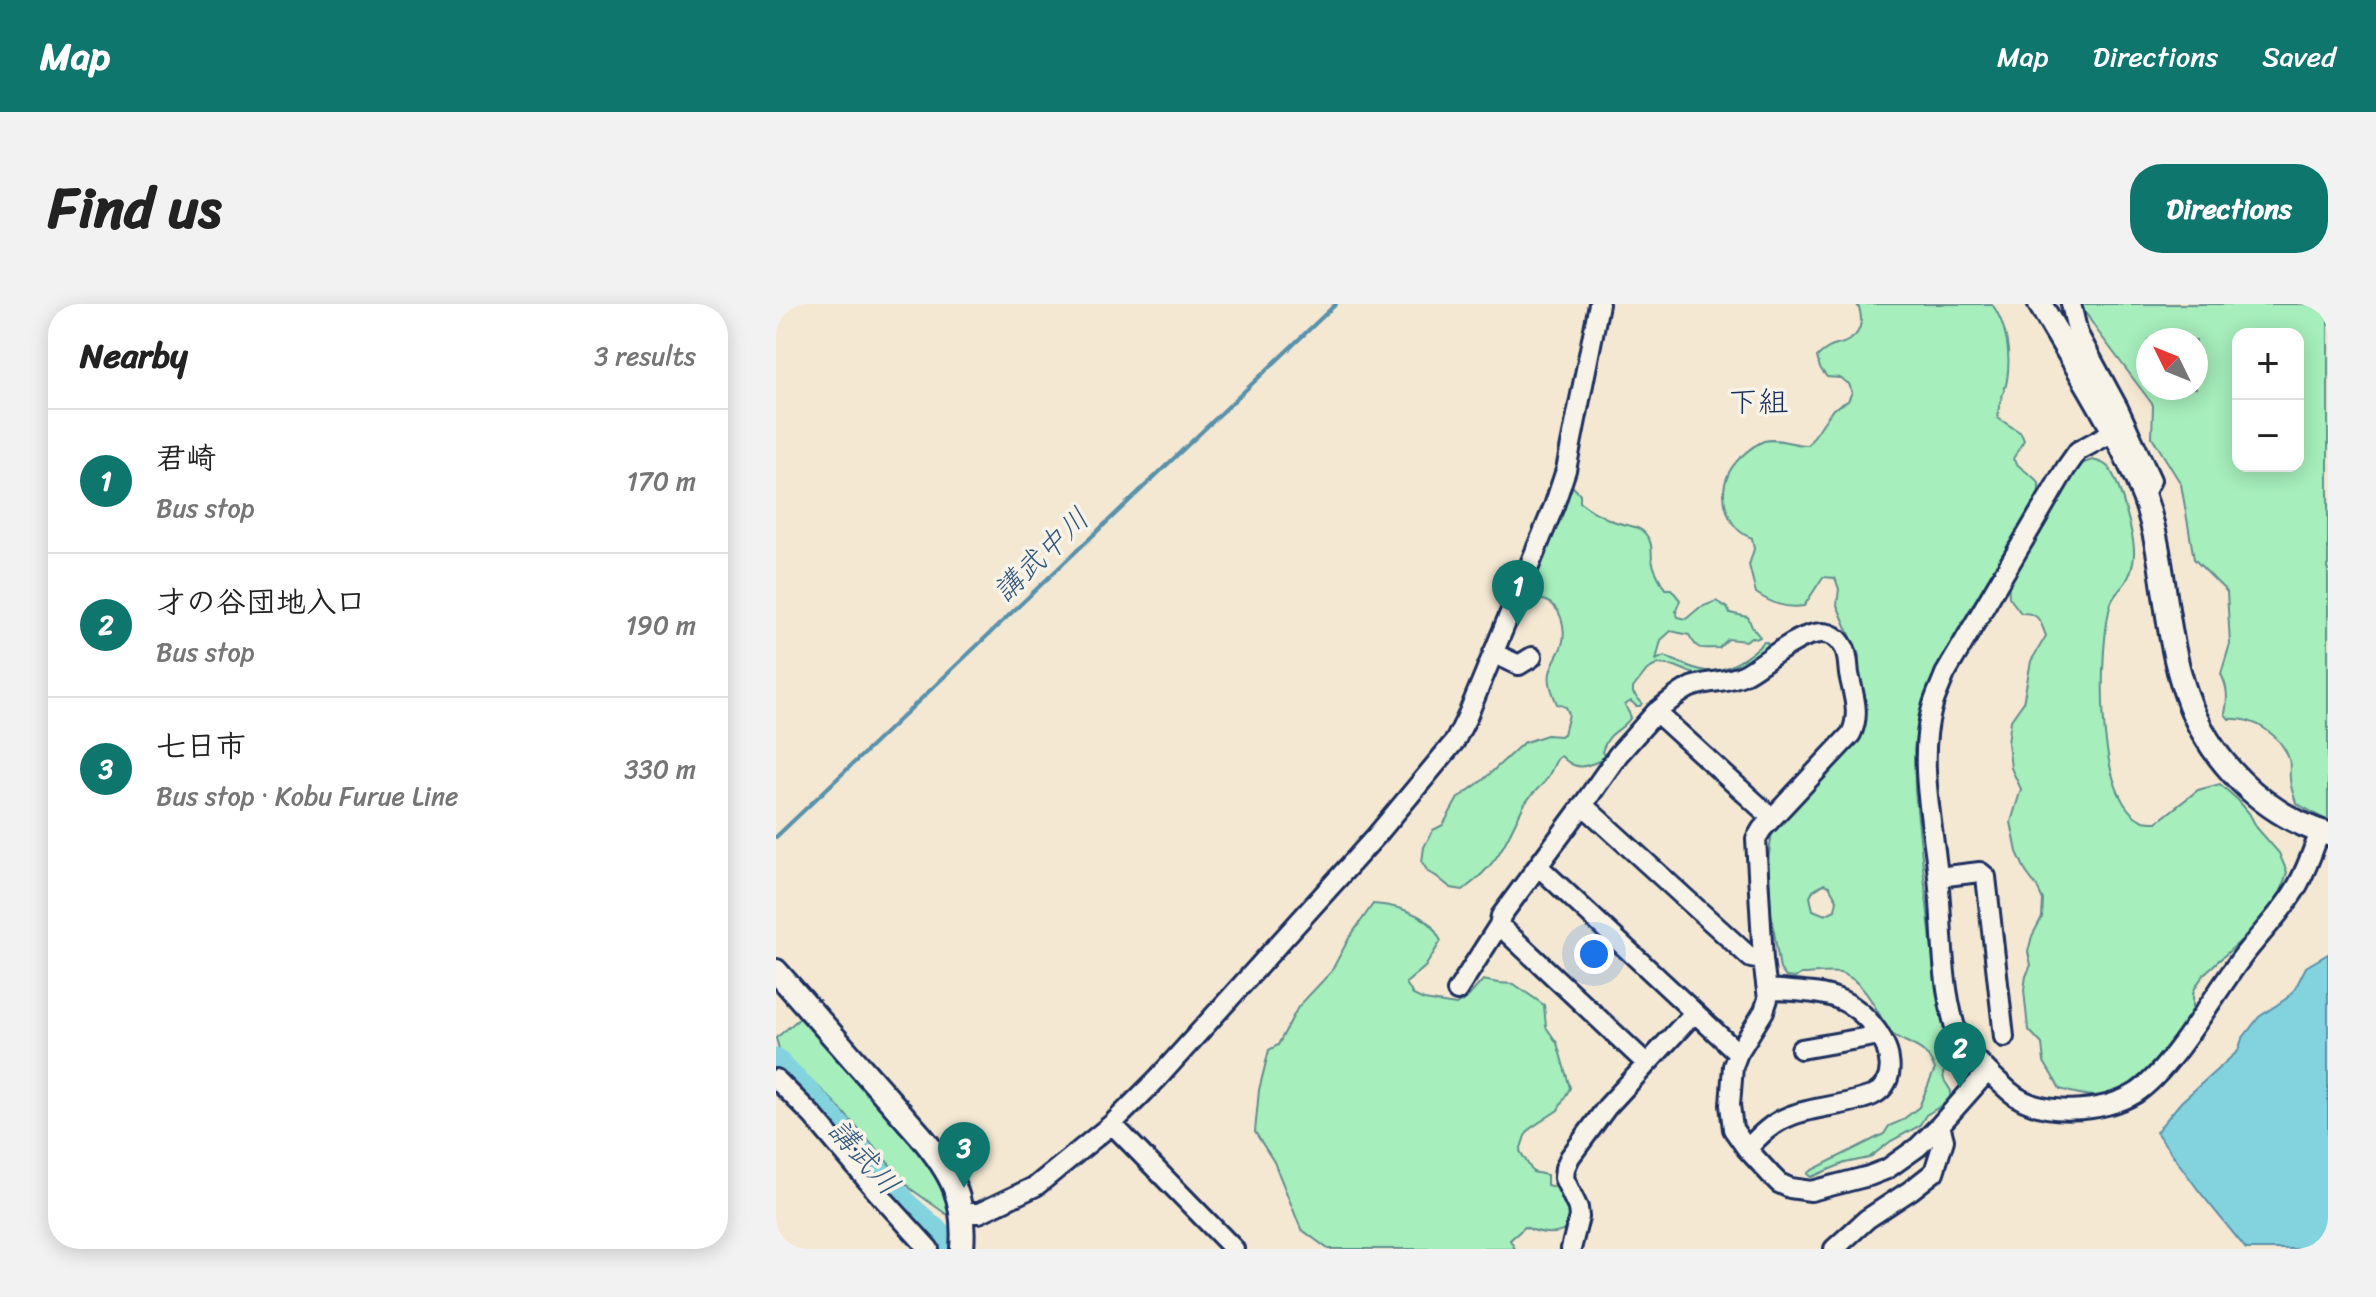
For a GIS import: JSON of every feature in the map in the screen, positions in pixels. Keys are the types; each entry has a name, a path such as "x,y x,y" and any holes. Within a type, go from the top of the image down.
{"main road":[{"path":"2040,304 2113,432 2143,495 2156,535 2175,653 2186,694 2200,724 2218,756 2243,784 2278,811 2324,833"},
{"path":"776,971 933,1151 951,1180 963,1230"}],"street":[{"path":"963,1230 979,1213 1036,1186 1112,1124 1157,1079 1367,846 1455,741 1554,506 1566,470 1599,304"},
{"path":"2071,304 2078,334 2118,408 2151,480 2143,495"},
{"path":"2113,432 2078,451 2066,468 1952,662 1932,707 1927,738 1928,779 1946,976 1955,1031 1987,1072 2018,1099 2076,1110 2098,1108 2120,1101 2136,1092 2163,1067 2294,892 2324,833"},
{"path":"1457,991 1499,925 1501,916 1618,755 1656,712 1688,688 1732,680 1796,640 1811,633 1823,633 1836,639 1845,649 1856,723 1851,734 1756,839 1768,999 1738,1053 1730,1083 1733,1129 1779,1183 1800,1191 1811,1191 1869,1176 1904,1158 1940,1125 1987,1072"},
{"path":"1493,653 1519,665 1532,657"},
{"path":"1656,712 1772,818"},
{"path":"1583,805 1751,958 1763,960"},
{"path":"1538,866 1738,1053"},
{"path":"1938,877 1980,872 1986,877 2004,1037"},
{"path":"1499,925 1504,933 1647,1064"},
{"path":"1747,1149 1770,1126 1790,1116 1876,1093 1886,1082 1890,1070 1889,1055 1880,1035 1864,1014 1843,999 1768,989"},
{"path":"1571,1249 1579,1217 1578,1208 1565,1185 1565,1168 1593,1123 1694,1013"},
{"path":"1801,1049 1880,1035"},
{"path":"776,1079 813,1116 929,1249"},
{"path":"1112,1124 1234,1249"},
{"path":"1834,1249 1867,1219 1934,1172 1944,1140 1940,1125"}],"green space":[{"path":"1857,304 1992,304 2001,321 2008,350 2007,380 1998,418 2021,433 2024,440 2013,459 2039,483 2039,493 1958,630 1930,684 1919,714 1914,750 1915,791 1934,970 1944,1030 1952,1056 1943,1073 1951,1091 1949,1101 1926,1115 1919,1126 1891,1141 1869,1158 1845,1163 1811,1177 1807,1174 1810,1171 1884,1134 1889,1126 1919,1107 1935,1069 1926,1054 1889,1032 1863,989 1848,976 1826,972 1801,974 1795,978 1786,977 1780,969 1771,913 1768,861 1772,832 1818,785 1859,732 1859,656 1837,605 1839,589 1835,578 1823,577 1804,606 1778,604 1756,593 1749,565 1754,549 1752,538 1731,520 1724,493 1730,470 1748,451 1770,440 1808,445 1833,409 1848,401 1852,392 1849,384 1840,378 1827,377 1817,357 1855,336 1861,323","holes":["1824,884 1829,886 1837,900 1835,910 1825,915 1813,910 1810,897"]},
{"path":"2080,304 2328,304 2328,821 2296,803 2289,759 2280,742 2257,724 2229,719 2225,714 2227,694 2221,674 2230,644 2227,592 2194,559 2181,484 2152,437 2153,405 2149,400 2208,400 2208,328 2136,328 2136,382"},
{"path":"2092,460 2106,466 2117,483 2134,546 2130,573 2111,603 2104,652 2104,721 2116,785 2127,808 2144,821 2157,822 2198,790 2220,784 2249,813 2257,828 2279,853 2287,872 2280,895 2266,918 2198,983 2191,1013 2160,1060 2127,1087 2109,1095 2095,1096 2060,1089 2044,1062 2042,1044 2028,1029 2024,990 2031,965 2028,952 2042,917 2043,900 2017,852 2011,822 2021,789 2011,768 2008,743 2011,720 2023,703 2031,661 2046,636 2038,618 2021,613 2009,597 2008,579 2078,465"},
{"path":"1570,484 1580,494 1580,502 1588,508 1613,521 1640,529 1647,536 1657,575 1665,589 1671,589 1680,600 1676,611 1678,617 1686,619 1699,608 1716,601 1730,613 1748,617 1760,637 1751,637 1746,641 1728,639 1719,648 1703,648 1698,647 1689,635 1671,631 1661,640 1656,660 1664,656 1696,669 1715,671 1738,662 1764,642 1768,647 1738,670 1699,676 1675,666 1658,664 1647,670 1633,688 1633,693 1642,703 1636,706 1631,701 1625,705 1631,717 1608,739 1602,752 1604,759 1577,766 1561,756 1558,758 1546,780 1524,804 1492,863 1463,890 1451,888 1428,872 1422,862 1424,847 1433,830 1443,825 1458,798 1483,780 1523,743 1547,735 1564,734 1569,714 1566,707 1557,704 1550,677 1562,644 1563,625 1555,607 1528,593"},
{"path":"1373,904 1410,912 1430,924 1441,941 1425,967 1406,983 1413,995 1456,1005 1483,980 1514,984 1544,1005 1546,1027 1557,1043 1570,1088 1558,1110 1531,1128 1520,1151 1533,1172 1547,1175 1547,1185 1562,1189 1573,1200 1572,1220 1564,1230 1544,1233 1525,1227 1510,1240 1515,1249 1328,1249 1301,1229 1274,1162 1255,1132 1259,1090 1269,1050 1278,1045 1298,1007 1331,972 1349,938"},
{"path":"800,1018 910,1140 947,1193 952,1212 946,1214 911,1189 836,1104 779,1049 776,1038"}],"water":[{"path":"2328,954 2328,1249 2246,1249 2156,1132 2181,1102 2238,1051 2242,1039 2259,1017 2287,998 2306,967"}],"waterway":[{"name":"講武中川","path":"776,837 1336,304"},
{"name":"講武川","path":"776,1060 821,1106 908,1206 957,1249"}],"place":[{"name":"君崎","path":"1518,626"},
{"name":"才の谷団地入口","path":"1960,1088"},
{"name":"七日市","path":"964,1188"}],"district":[{"name":"下組","path":"1758,402"}]}
